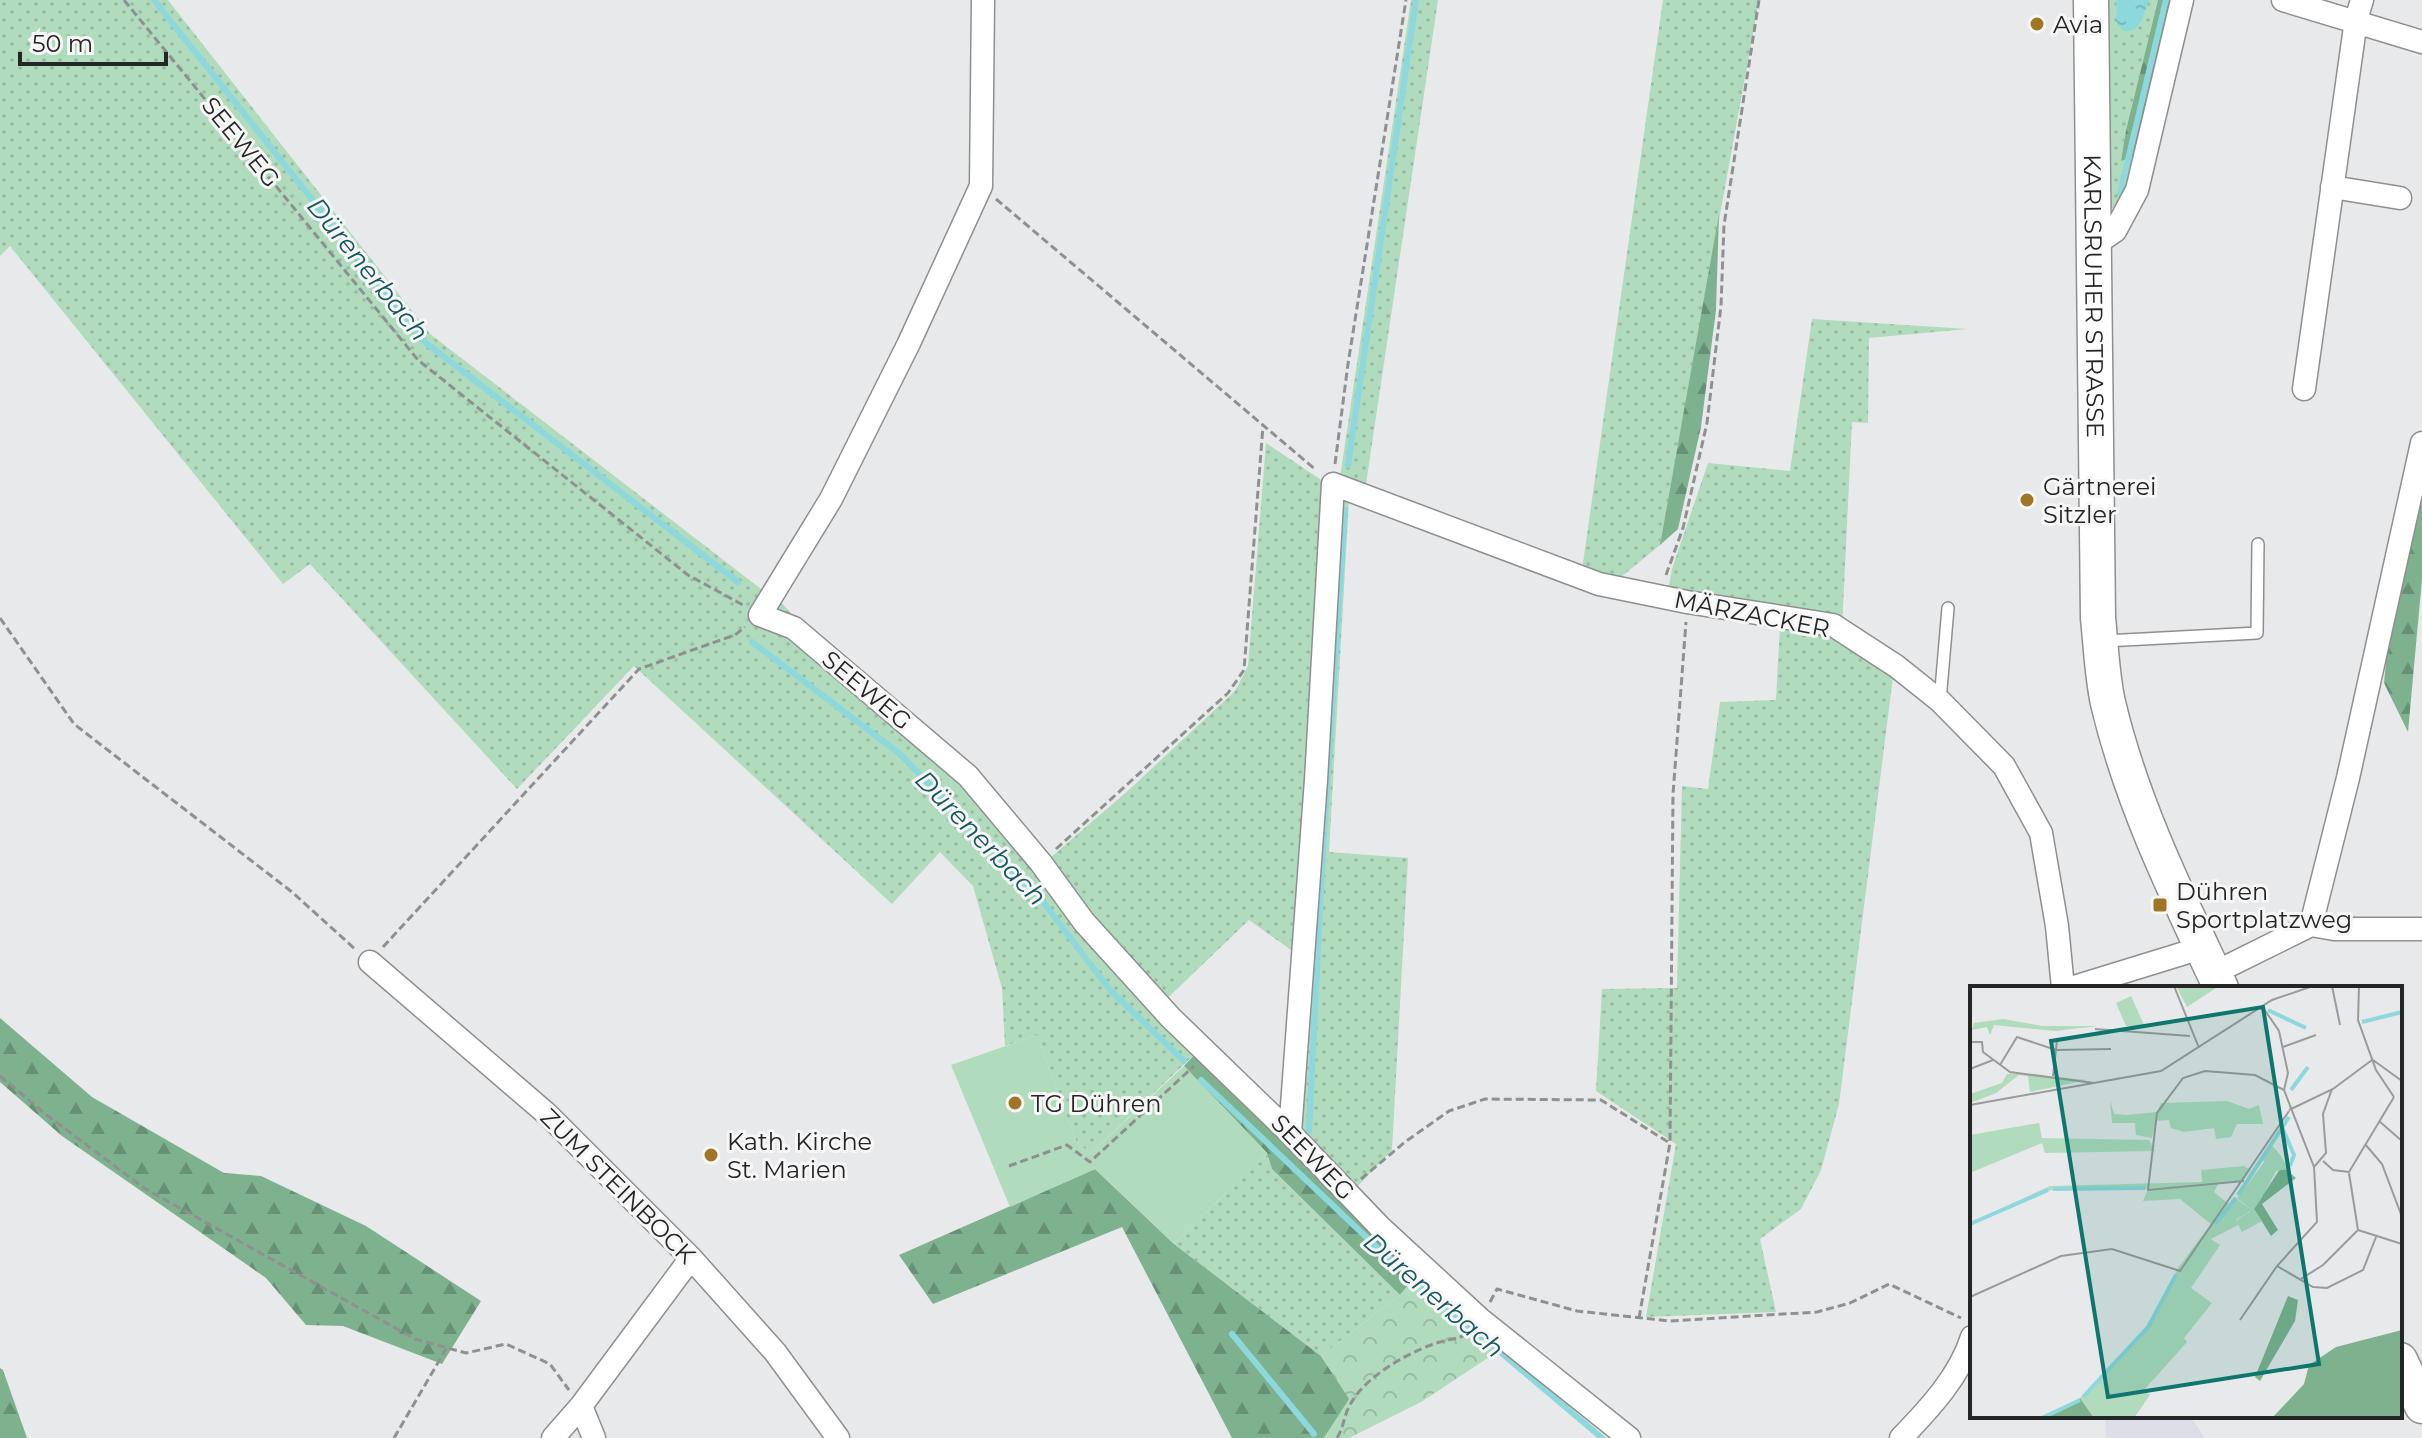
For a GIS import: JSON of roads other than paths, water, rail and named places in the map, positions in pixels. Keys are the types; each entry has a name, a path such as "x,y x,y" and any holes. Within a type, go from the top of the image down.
{"main road":[{"name":"KARLSRUHER STRASSE","path":"2091,0 2098,618 2107,700 2123,759 2152,838 2212,970"},
{"path":"2402,1364 2422,1406"}],"street":[{"name":"SEEWEG","path":"983,0 981,186 909,343 831,499 760,615 794,628 968,776 1041,863 1084,922 1170,1017 1290,1133 1474,1326 1629,1438"},
{"path":"2093,246 2115,231 2137,190 2182,0"},
{"path":"2283,0 2359,10 2422,42"},
{"path":"2304,389 2359,10"},
{"path":"2332,187 2400,198"},
{"path":"2311,925 2348,778 2422,443"},
{"name":"MÄRZACKER","path":"1290,1133 1315,795 1333,484 1599,584 1687,602 1833,625 1896,666 1940,701 2004,766 2041,833 2057,926 2063,986"},
{"path":"2087,986 2212,970 2311,925 2334,929 2422,929"},
{"name":"ZUM STEINBOCK","path":"370,962 547,1114 691,1258 775,1352 838,1438"},
{"path":"553,1438 581,1406 691,1258"},
{"path":"1901,1438 1922,1416 1965,1359 1970,1343"},
{"path":"581,1406 594,1438"}],"lane":[{"path":"2100,642 2257,633 2258,544"},
{"path":"1940,701 1948,608"}],"water":[{"path":"2116,0 2149,0 2141,22 2134,30 2124,31 2117,24"}],"waterway":[{"name":"Dürenerbach","path":"154,0 426,343 738,582"},
{"path":"1348,465 1416,0"},
{"path":"2120,193 2166,0"},
{"path":"1309,1131 1345,510"},
{"name":"Dürenerbach","path":"752,642 900,754 1040,898 1110,990 1184,1061"},
{"name":"Dürenerbach","path":"1201,1080 1382,1252 1602,1438"},
{"name":"Dürenerbach","path":"1232,1334 1314,1434"}],"place":[{"name":"Avia","path":"2037,24"},
{"name":"Gärtnerei Sitzler","path":"2027,500"},
{"name":"Dühren Sportplatzweg","path":"2160,905"},
{"name":"TG Dühren","path":"1015,1103"},
{"name":"Kath. Kirche St. Marien","path":"711,1155"}]}
